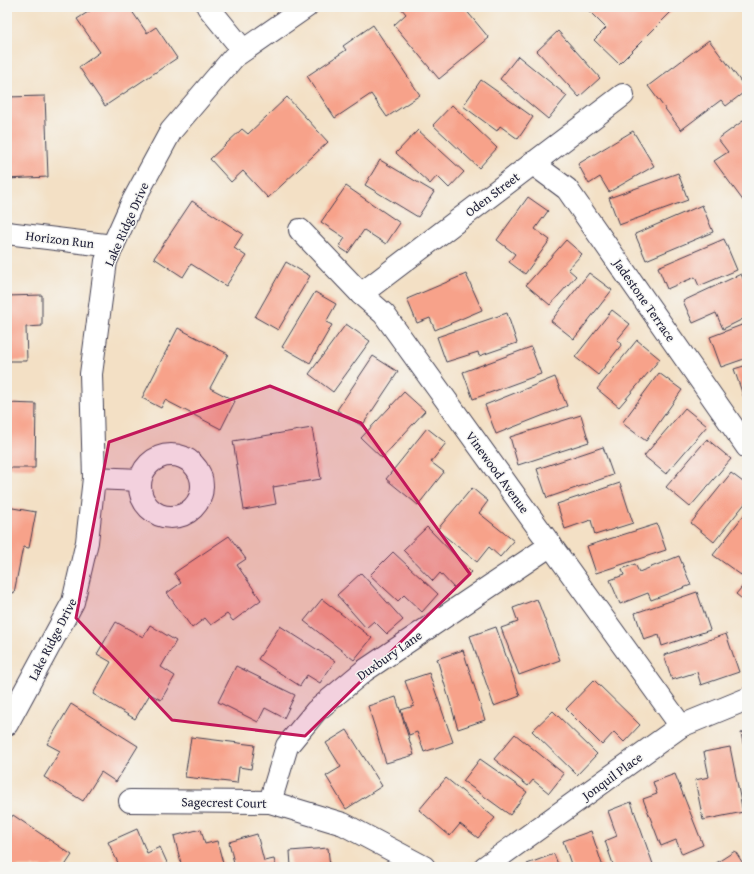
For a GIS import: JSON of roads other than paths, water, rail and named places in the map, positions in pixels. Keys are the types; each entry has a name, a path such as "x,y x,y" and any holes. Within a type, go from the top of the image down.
{"street":[{"path":"208,7 243,50"},
{"name":"Lake Ridge Drive","path":"7,724 74,602 87,542 94,478 91,374 106,261 132,203 171,131 234,57 297,9"},
{"name":"Oden Street","path":"361,294 623,95"},
{"name":"Jadestone Terrace","path":"532,164 568,189 747,447"},
{"name":"Vinewood Avenue","path":"300,230 361,294 384,314 681,726"},
{"name":"Horizon Run","path":"7,233 113,246"},
{"path":"94,478 140,480"},
{"name":"Duxbury Lane","path":"270,802 287,746 316,711 364,671 551,545"},
{"name":"Jonquil Place","path":"485,867 681,726 747,699"},
{"name":"Sagecrest Court","path":"130,801 270,802 342,824 424,867"}]}
